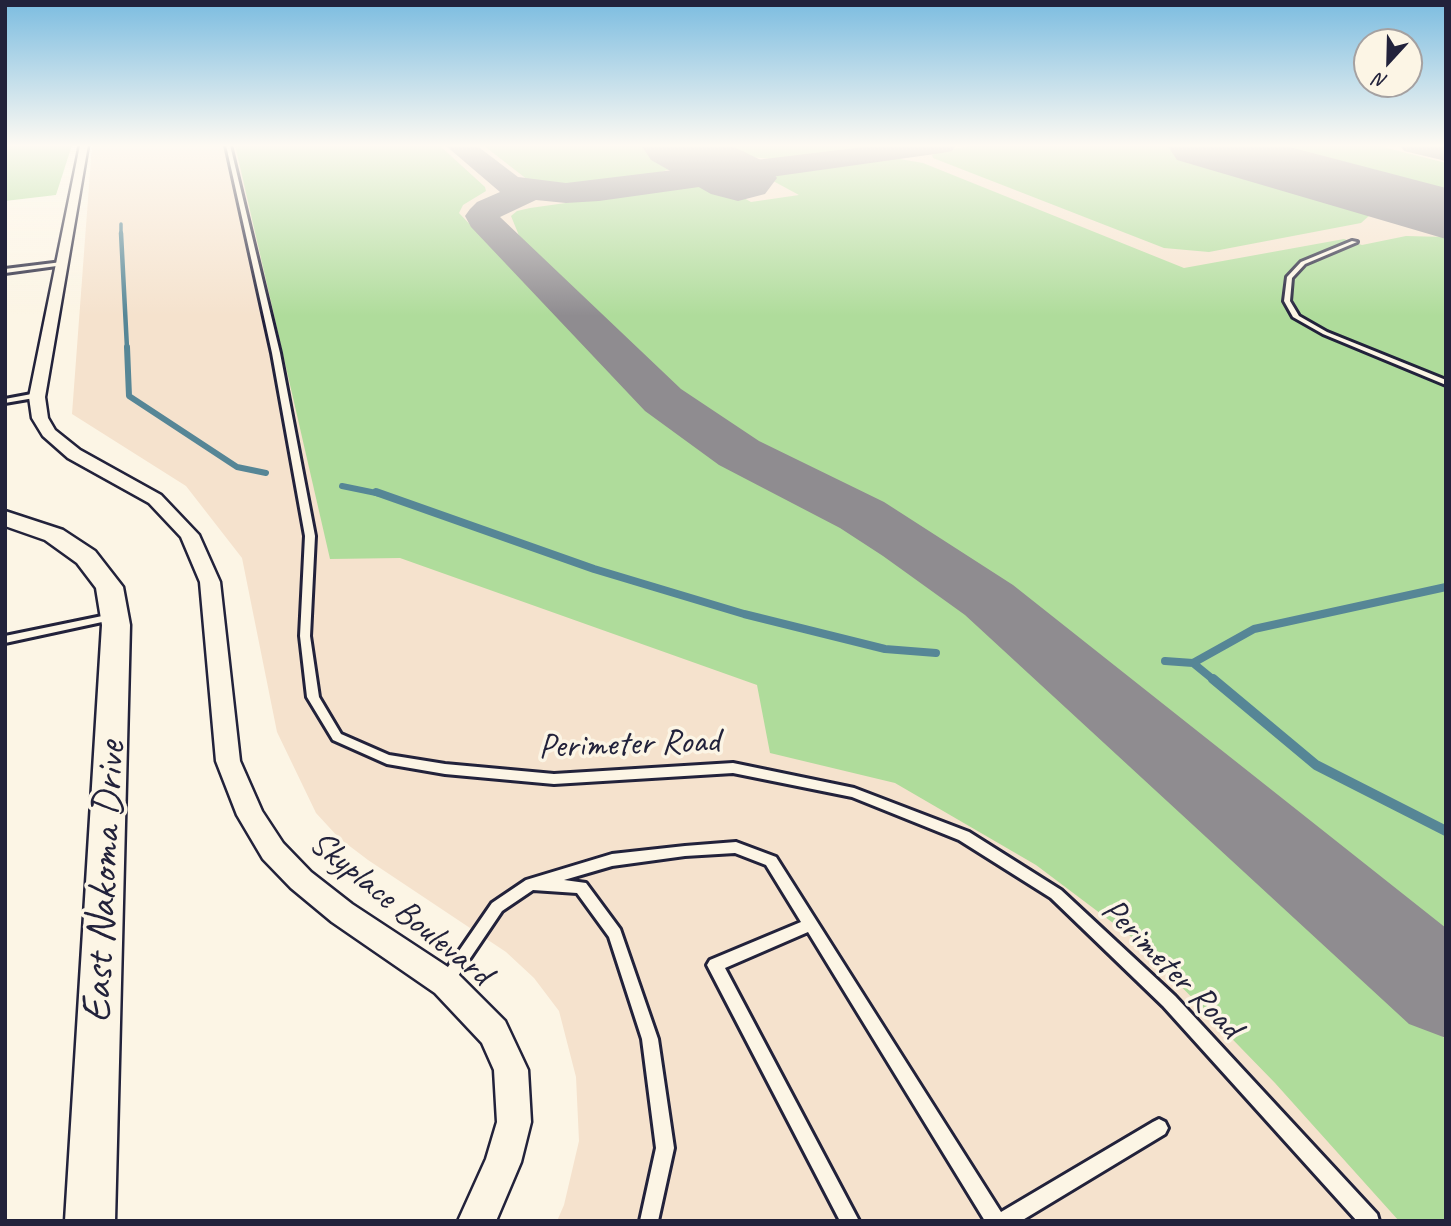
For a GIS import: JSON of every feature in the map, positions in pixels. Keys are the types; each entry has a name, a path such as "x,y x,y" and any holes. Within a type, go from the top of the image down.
{"main road":[{"name":"East Nakoma Drive","path":"5,519 54,535 80,554 108,587 114,617 116,639 94,1218"}],"street":[{"name":"Skyplace Boulevard","path":"73,202 37,396 40,418 49,433 74,454 155,499 190,535 210,582 229,761 250,815 273,850 301,880 342,913 446,983 494,1032 511,1070 514,1122 503,1162 477,1221"}],"lane":[{"name":"Perimeter Road","path":"241,202 276,353 310,536 305,636 313,697 337,737 387,759 445,769 554,779 733,768 854,793 964,835 1056,894 1169,1001 1370,1221"},
{"path":"1354,242 1303,263 1289,278 1287,301 1296,317 1325,333 1446,383"},
{"path":"5,271 62,264"},
{"path":"5,401 37,396"},
{"path":"5,640 114,617"},
{"path":"446,983 497,906 531,884 612,860 736,847 771,861 996,1221"},
{"path":"531,884 581,887 615,934 650,1039 665,1148 649,1221"},
{"path":"811,924 715,965 850,1221"},
{"path":"1003,1221 1159,1128"}],"shaded area":[{"path":"88,202 1446,202 1446,1221 557,1221 564,1205 579,1141 576,1077 559,1011 534,978 506,952 368,860 339,838 316,813 277,732 242,558 186,486 72,414"}],"green space":[{"path":"248,202 468,202 459,213 640,403 702,452 803,501 892,552 969,611 1413,1005 1446,1040 1446,1221 1399,1221 1275,1083 1137,941 1036,865 895,783 770,753 757,685 400,558 330,559"},
{"path":"571,202 1020,202 1184,268 1344,239 1362,245 1406,236 1446,237 1446,949 1029,603 953,551 859,495 734,434 688,401 520,238 511,216 517,211"},
{"path":"1046,202 1354,202 1366,209 1370,215 1361,223 1209,252 1164,248"}],"waterway":[{"path":"121,224 121,233"},
{"path":"121,233 127,348"},
{"path":"127,347 129,396 237,467 266,473"},
{"path":"342,486 381,494"},
{"path":"376,492 594,569 744,614 885,649 936,653"},
{"path":"1193,663 1254,629 1446,587"},
{"path":"1165,661 1193,663"},
{"path":"1193,663 1215,681"},
{"path":"1213,679 1316,765 1446,831"}],"taxiway":[{"path":"504,202 489,209 482,216 483,220 663,400 739,453 862,515 989,600 1446,991"},
{"path":"1428,202 1446,205"}],"runway":[{"path":"1404,202 1446,214"}]}
